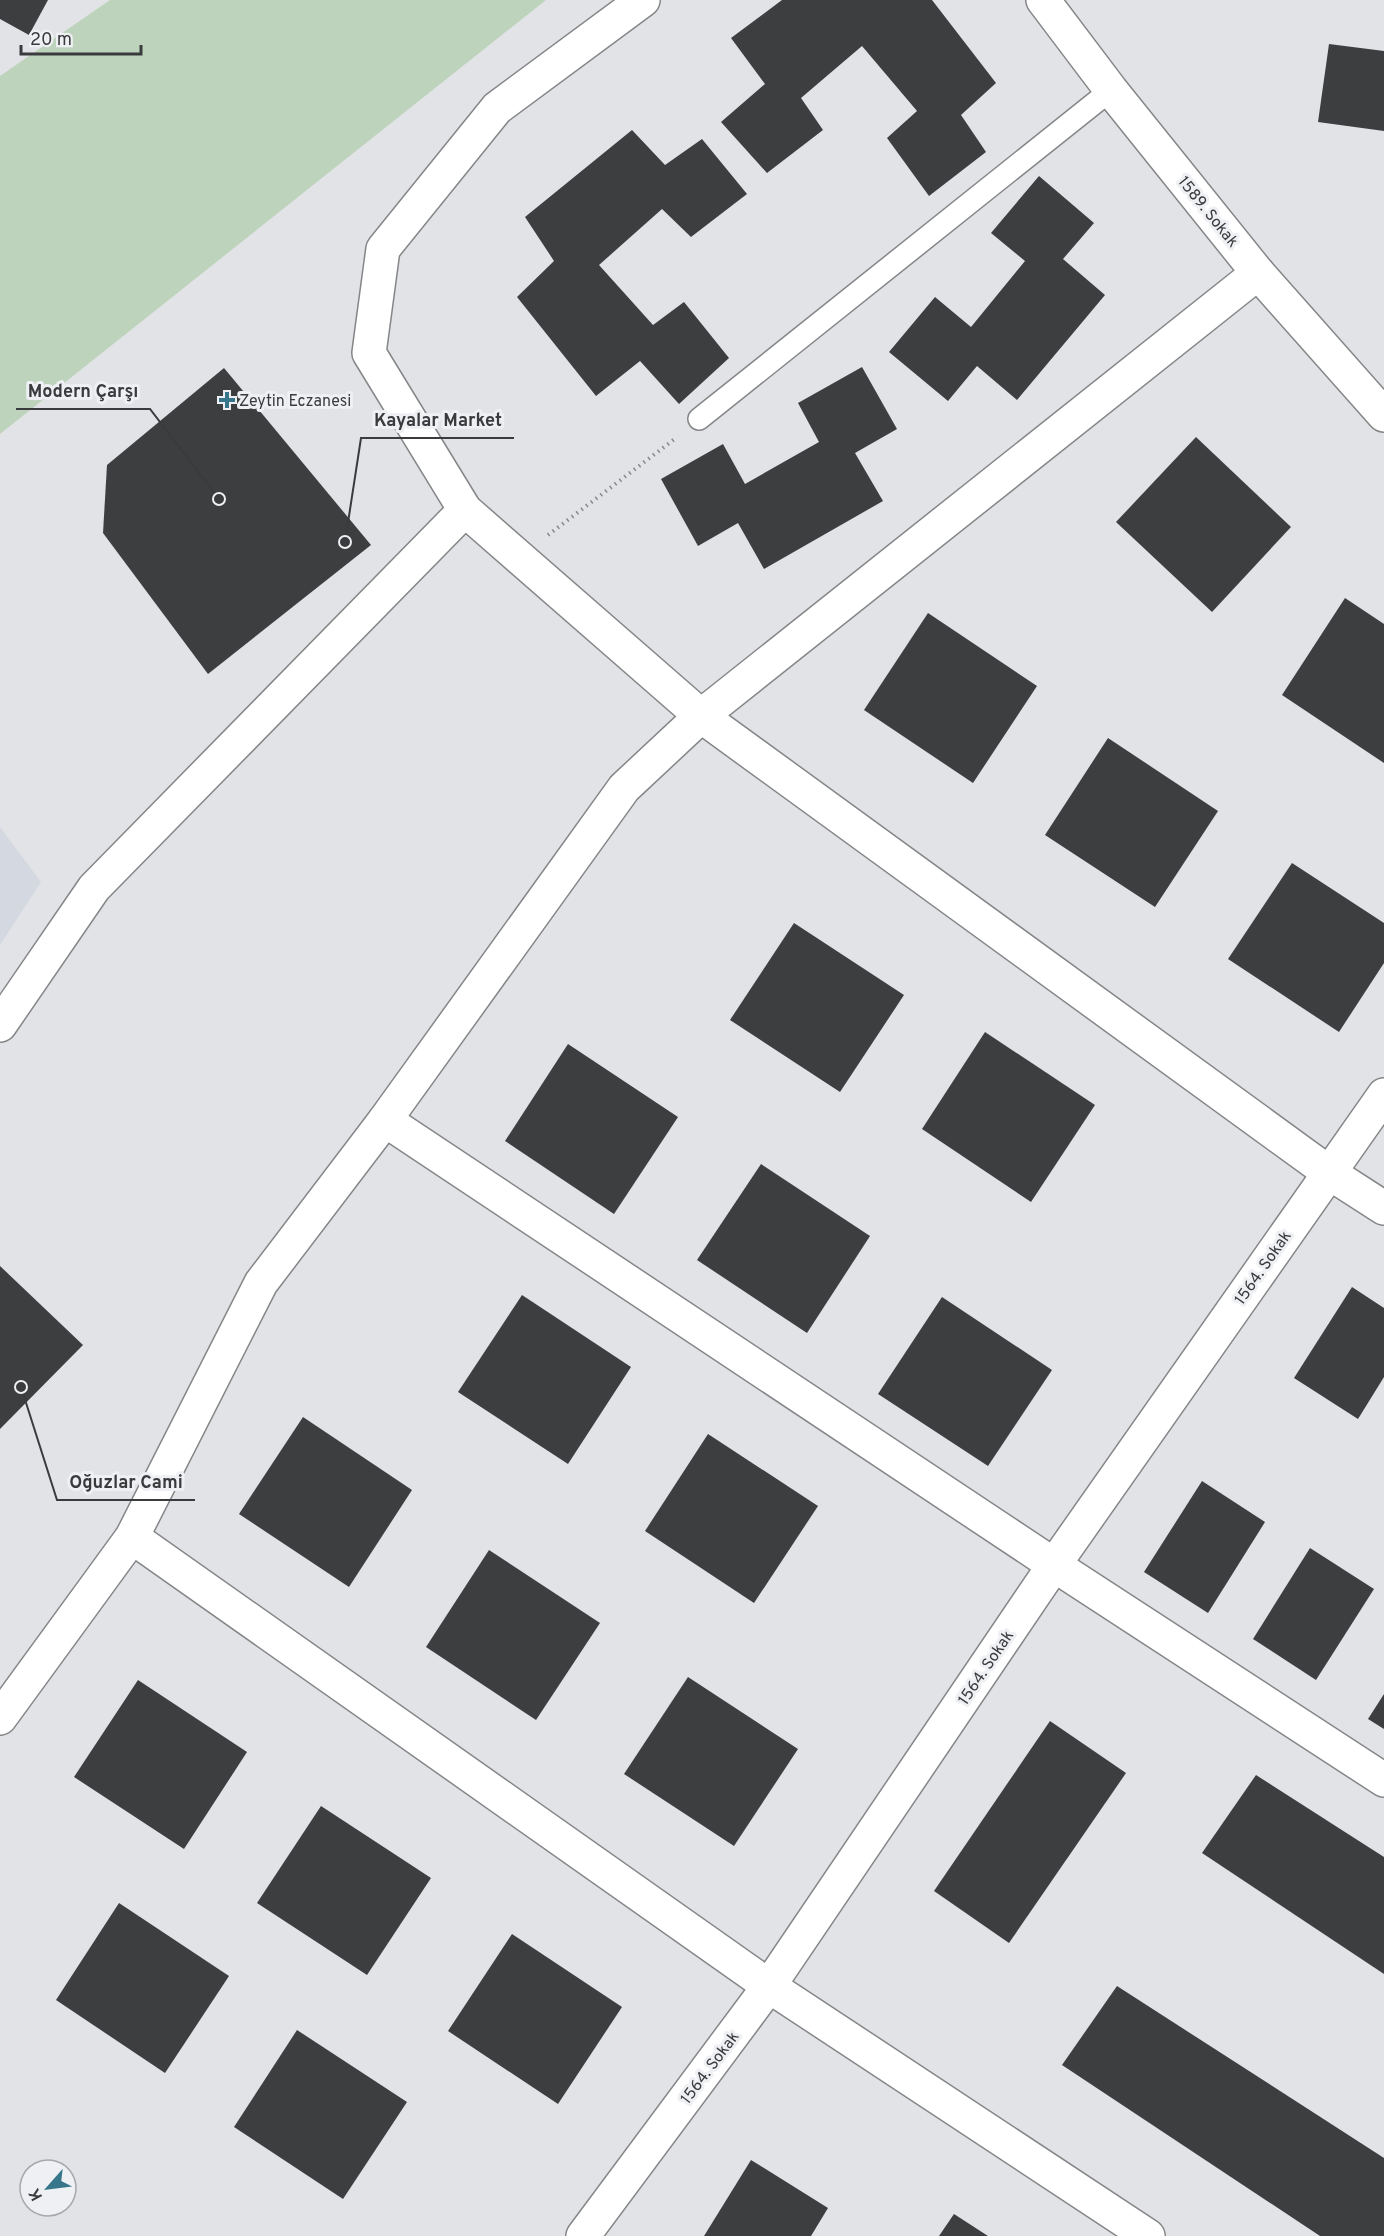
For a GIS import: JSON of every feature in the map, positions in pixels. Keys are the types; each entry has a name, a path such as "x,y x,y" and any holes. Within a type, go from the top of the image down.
{"street":[{"path":"643,0 497,108 383,249 369,353 465,510 700,716 1328,1172 1384,1208"},
{"name":"1589. Sokak","path":"1042,0 1258,273 1384,415"},
{"path":"0,1718 132,1538 261,1283 385,1120 624,788 700,716 1258,273"},
{"path":"0,1025 94,888 465,510"},
{"name":"1564. Sokak","path":"583,2236 769,1986 1054,1565 1384,1095"},
{"path":"385,1120 1054,1565 1384,1780"},
{"path":"132,1538 769,1986 1148,2236"}],"lane":[{"path":"699,419 1111,90"}],"path":[{"path":"519,557 699,419"}],"shaded area":[{"path":"0,827 41,882 0,945"}],"green space":[{"path":"110,0 546,0 0,434 0,76"}],"building":[{"path":"0,0 48,0 29,35 0,19"},
{"path":"782,0 932,0 996,83 961,115 986,152 929,196 887,138 917,111 862,46 801,98 823,130 767,173 721,122 765,84 731,38"},
{"path":"1329,44 1384,51 1384,131 1318,122"},
{"path":"632,130 665,165 702,139 747,194 691,237 662,209 599,265 653,325 684,302 729,358 679,404 640,361 596,396 517,297 554,261 525,217"},
{"path":"1039,176 1094,223 1063,259 1105,295 1017,400 977,366 948,401 889,352 935,297 971,327 1025,261 991,233"},
{"path":"862,367 897,429 855,453 883,501 764,569 738,523 698,546 661,479 723,444 745,484 819,442 798,403"},
{"path":"224,368 371,545 208,674 103,533 107,465"},
{"path":"1196,437 1291,527 1212,612 1116,522"},
{"path":"1345,598 1384,624 1384,763 1282,695"},
{"path":"928,613 1037,686 973,783 864,710"},
{"path":"1108,738 1218,811 1155,907 1045,835"},
{"path":"1292,863 1384,923 1384,963 1339,1032 1228,959"},
{"path":"794,923 904,995 840,1092 730,1020"},
{"path":"985,1032 1095,1105 1031,1202 922,1129"},
{"path":"568,1044 678,1117 614,1214 505,1141"},
{"path":"761,1164 870,1236 807,1333 697,1260"},
{"path":"0,1266 83,1345 0,1429"},
{"path":"1352,1287 1384,1308 1384,1377 1358,1419 1294,1378"},
{"path":"522,1295 631,1367 568,1464 458,1392"},
{"path":"942,1297 1052,1370 988,1466 878,1394"},
{"path":"303,1417 412,1490 349,1587 239,1514"},
{"path":"708,1434 818,1506 754,1603 645,1531"},
{"path":"1202,1481 1265,1522 1208,1613 1144,1572"},
{"path":"1310,1548 1374,1589 1316,1680 1253,1639"},
{"path":"489,1550 600,1623 536,1720 426,1647"},
{"path":"688,1677 798,1749 734,1846 624,1774"},
{"path":"138,1680 247,1752 184,1849 74,1777"},
{"path":"1384,1694 1384,1729 1368,1719"},
{"path":"1050,1721 1126,1773 1009,1943 934,1891"},
{"path":"1256,1775 1384,1857 1384,1974 1202,1853"},
{"path":"321,1806 431,1878 367,1975 257,1903"},
{"path":"119,1903 229,1976 165,2073 56,2000"},
{"path":"512,1934 622,2007 558,2104 448,2031"},
{"path":"1117,1986 1384,2158 1384,2236 1320,2236 1062,2065"},
{"path":"297,2030 407,2102 343,2199 234,2127"},
{"path":"751,2160 828,2208 811,2236 704,2236"},
{"path":"954,2214 988,2236 939,2236"}],"place":[{"name":"Zeytin Eczanesi","path":"227,400"},
{"name":"Modern Çarşı","path":"219,499"},
{"name":"Kayalar Market","path":"345,542"},
{"name":"Oğuzlar Cami","path":"21,1387"}]}
